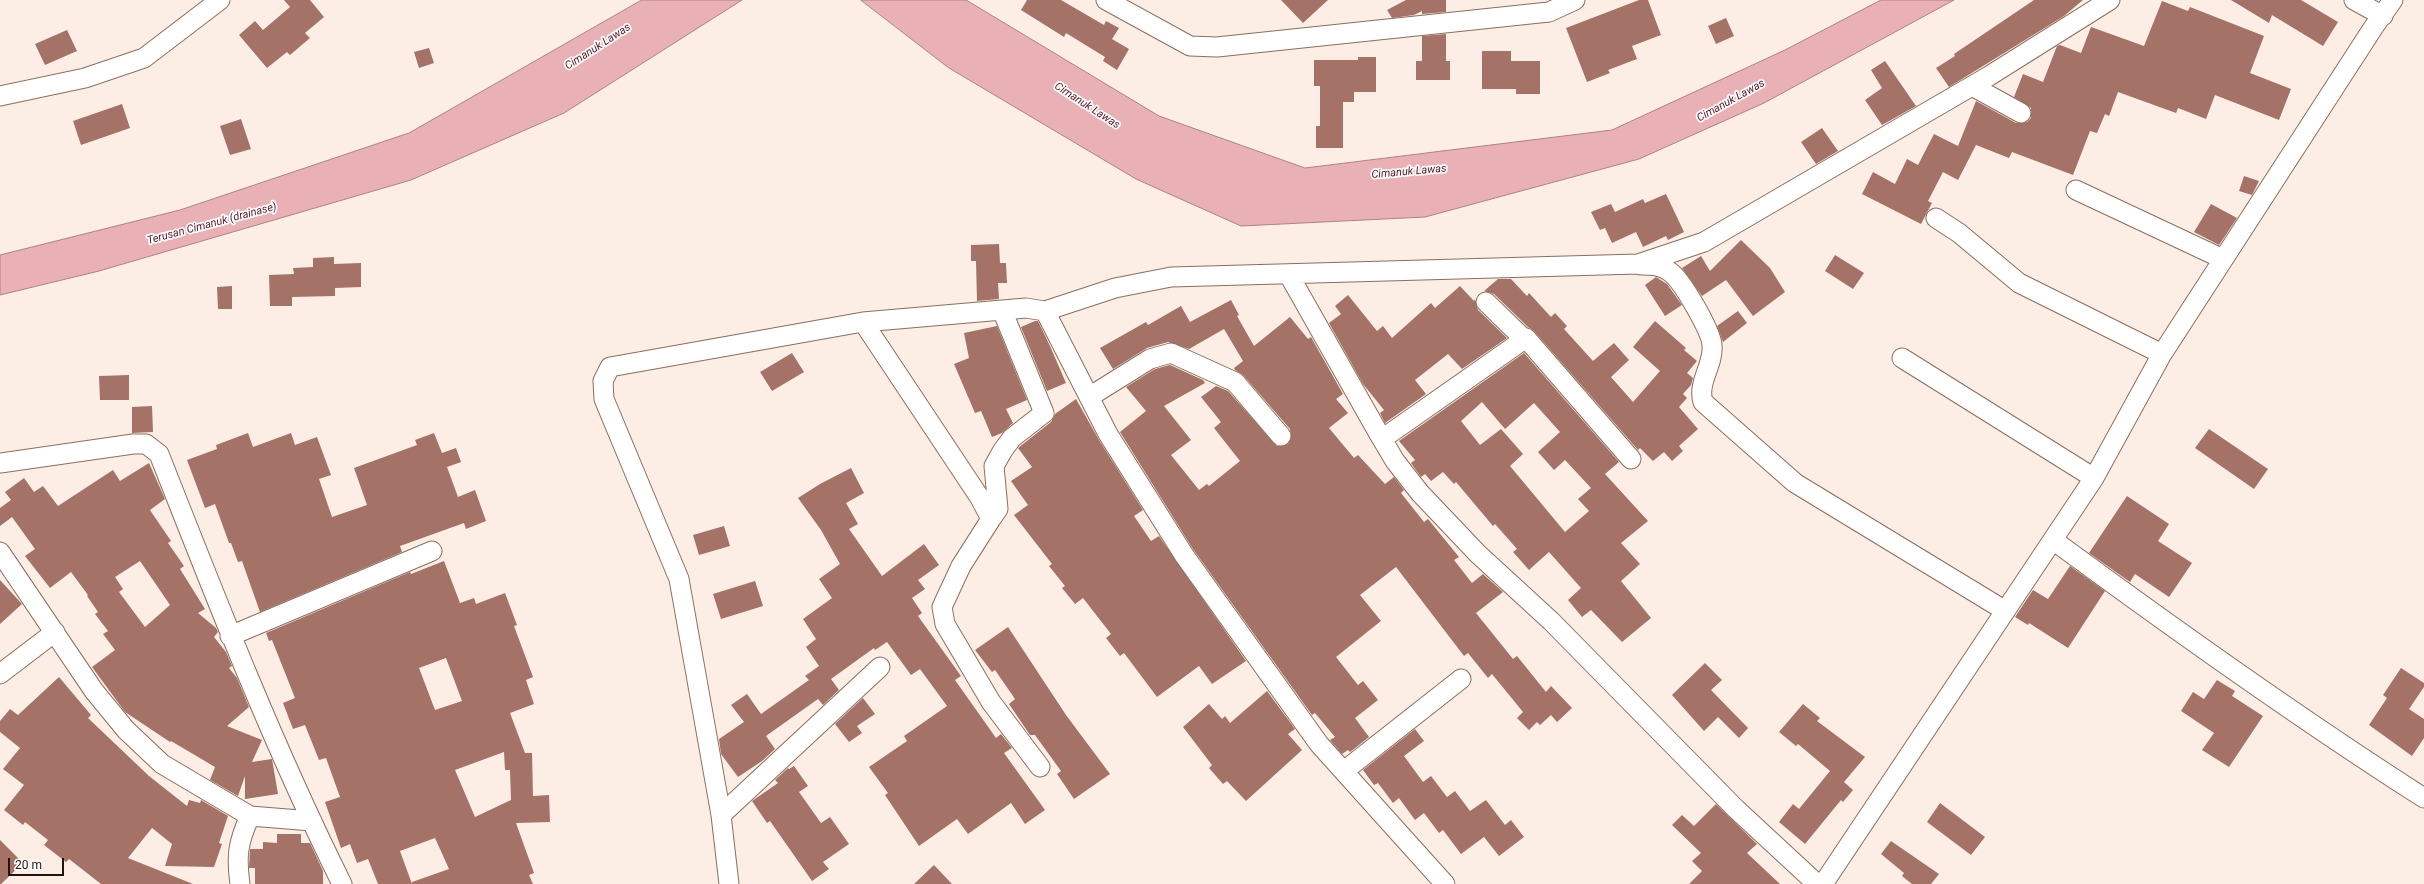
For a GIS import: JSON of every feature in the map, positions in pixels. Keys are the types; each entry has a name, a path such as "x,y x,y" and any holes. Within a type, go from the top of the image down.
{"street":[{"path":"0,96 85,78 144,58 220,0"},
{"path":"1106,0 1190,46 1218,47 1549,12 1575,0"},
{"path":"1638,264 1704,242 1972,86 2110,0"},
{"path":"2354,0 2383,16"},
{"path":"1289,275 1395,461 1420,492 1478,554 1551,621 1736,809 1826,882 2004,610 2094,478 2162,354 2373,28 2394,0"},
{"path":"1972,86 2021,113"},
{"path":"2076,190 2223,259"},
{"path":"1936,218 1959,233 2019,283 2162,354"},
{"path":"730,884 721,816 679,579 604,399 603,381 610,367 863,322 1026,308 1045,311 1115,288 1171,278 1638,264 1660,266 1672,273 1706,325 1712,345 1711,361 1700,392 1703,402 1795,483 2004,610"},
{"path":"1486,302 1524,339 1528,339 1631,459"},
{"path":"1002,310 1044,413 1012,438 994,466 998,509 961,566 942,607 945,624 991,702 1040,766"},
{"path":"1045,311 1108,434 1184,555 1320,744 1445,884"},
{"path":"863,322 980,498 991,519"},
{"path":"1382,439 1524,339"},
{"path":"1089,397 1150,359 1171,353 1235,382 1281,436"},
{"path":"1902,358 2094,478"},
{"path":"0,463 133,444 146,444 159,454 230,636 312,821 342,884"},
{"path":"2053,540 2127,595 2352,752 2424,798"},
{"path":"230,636 432,551"},
{"path":"0,552 94,691 126,730 162,764 250,816 312,821"},
{"path":"0,674 55,632"},
{"path":"721,816 880,667"},
{"path":"1344,771 1461,679"},
{"path":"240,884 237,857 241,836 250,816"}],"water":[{"path":"642,0 742,0 564,113 411,180 99,271 0,295 0,255 180,210 409,133"},
{"name":"Cimanuk Lawas","path":"861,0 966,0 1159,116 1305,168 1612,130 1785,50 1881,0 1954,0 1764,103 1639,159 1425,217 1241,226 1136,179 949,68"}],"building":[{"path":"284,0 310,0 324,17 305,33 310,38 290,55 287,52 267,68 239,35 255,21 263,30 290,7"},
{"path":"1027,0 1061,0 1104,25 1106,21 1119,28 1112,39 1129,49 1117,70 1103,61 1105,57 1066,33 1064,37 1021,10"},
{"path":"1281,0 1328,0 1303,23"},
{"path":"1406,0 1446,0 1446,12 1422,14 1422,11 1414,15 1392,18 1387,10"},
{"path":"1639,0 1648,0 1661,35 1632,46 1637,59 1608,70 1610,73 1587,82 1566,28"},
{"path":"2034,0 2083,0 2064,16 1949,87 1936,68 1955,56 1954,54"},
{"path":"2231,0 2301,0 2338,22 2323,46 2272,15 2269,23"},
{"path":"2162,1 2188,11 2190,7 2264,36 2250,73 2291,89 2279,120 2215,95 2206,119 2178,108 2176,113 2118,92 2109,116 2105,114 2097,133 2090,131 2073,175 2012,152 2009,158 1976,145 1958,180 1943,172 1928,201 1932,203 1921,224 1862,194 1873,172 1895,184 1907,159 1918,165 1934,134 1958,146 1976,101 2016,123 2027,122 2031,118 2031,108 2014,97 2023,74 2043,82 2057,46 2060,45 2081,53 2091,27 2144,46"},
{"path":"1726,18 1734,36 1716,44 1708,26"},
{"path":"67,30 77,51 45,65 35,44"},
{"path":"1446,34 1446,61 1450,61 1450,80 1416,80 1416,61 1422,61 1422,36"},
{"path":"429,48 434,63 419,68 414,52"},
{"path":"1482,51 1511,51 1511,61 1540,61 1540,94 1516,94 1516,89 1482,89"},
{"path":"1358,57 1376,57 1376,92 1354,92 1354,102 1343,102 1343,148 1316,148 1316,126 1320,126 1320,86 1314,86 1314,60 1358,60"},
{"path":"1885,61 1916,106 1882,125 1865,100 1882,88 1871,70"},
{"path":"122,104 130,128 81,145 73,121"},
{"path":"241,119 251,149 230,155 220,126"},
{"path":"1822,128 1838,151 1816,164 1801,142"},
{"path":"2244,176 2259,181 2252,195 2239,191"},
{"path":"1666,194 1684,232 1668,240 1666,236 1643,247 1636,232 1612,243 1605,228 1600,230 1591,212 1611,204 1615,212 1643,199 1645,203"},
{"path":"2211,204 2237,218 2219,245 2194,232"},
{"path":"1741,240 1770,268 1785,292 1753,316 1726,280 1702,296 1682,268 1701,256 1710,271"},
{"path":"999,244 1000,263 1006,263 1007,283 998,283 999,299 977,301 976,261 971,261 971,245"},
{"path":"1835,255 1864,273 1853,289 1825,271"},
{"path":"334,257 334,264 361,263 361,287 335,288 335,296 292,297 292,306 270,306 269,275 294,274 293,268 313,267 313,258"},
{"path":"1656,277 1667,284 1682,305 1665,316 1645,285"},
{"path":"1498,279 1511,279 1527,296 1529,293 1551,317 1555,313 1567,326 1564,329 1593,361 1614,343 1629,360 1611,377 1633,402 1660,371 1633,347 1655,321 1686,348 1684,350 1697,361 1687,373 1693,378 1691,385 1683,394 1687,398 1679,407 1698,429 1679,446 1683,451 1672,461 1664,452 1653,461 1640,448 1638,450 1534,331 1494,294 1484,291"},
{"path":"232,286 232,309 218,309 217,287"},
{"path":"1460,286 1474,301 1475,299 1478,310 1507,338 1462,369 1448,354 1415,380 1426,394 1385,423 1380,413 1384,410 1363,384 1329,323 1341,314 1335,306 1348,295 1377,331 1383,326 1392,338 1431,303 1435,308"},
{"path":"1231,300 1239,315 1237,316 1254,346 1290,317 1308,339 1311,337 1343,394 1336,399 1348,413 1329,428 1354,458 1358,455 1385,484 1394,477 1404,490 1401,493 1424,522 1428,519 1459,557 1454,560 1472,583 1483,574 1503,592 1476,613 1513,659 1517,656 1546,692 1551,686 1572,708 1557,722 1551,715 1540,725 1537,722 1529,730 1517,718 1523,712 1492,674 1488,678 1468,653 1464,656 1396,567 1360,595 1381,621 1336,657 1358,685 1363,681 1378,700 1355,718 1369,737 1350,752 1348,750 1342,754 1330,740 1335,737 1315,713 1312,715 1193,549 1120,432 1146,411 1126,387 1155,369 1170,365 1203,380 1205,383 1164,406 1191,440 1171,455 1199,490 1207,484 1209,486 1240,461 1214,428 1221,422 1201,397 1216,386 1228,391 1277,446 1288,444 1291,439 1290,429 1243,375 1235,370 1234,368 1243,361 1224,329 1189,349 1168,342 1147,348 1113,369 1100,348 1146,322 1148,325 1181,306 1190,322"},
{"path":"1738,311 1747,323 1723,342 1717,326"},
{"path":"1038,321 1066,383 1047,391 1021,327"},
{"path":"997,326 1027,400 1006,409 1013,423 1002,433 992,437 981,411 975,413 954,364 969,358 964,333"},
{"path":"792,353 804,372 772,391 760,372"},
{"path":"1524,353 1619,462 1605,474 1648,521 1621,543 1640,564 1621,581 1651,618 1622,642 1591,610 1582,617 1568,600 1581,588 1549,552 1529,570 1513,552 1517,549 1495,524 1493,526 1456,482 1454,484 1443,472 1431,481 1425,474 1421,477 1411,463 1415,460 1399,441","holes":["1482,402 1505,429 1534,403 1560,432 1538,452 1554,470 1565,460 1591,488 1578,499 1589,511 1565,532 1510,466 1523,454 1501,429 1480,445 1461,421"]},
{"path":"129,375 129,400 100,400 99,376"},
{"path":"1076,399 1099,440 1143,510 1134,516 1151,541 1159,536 1246,661 1212,684 1199,666 1157,697 1124,653 1120,656 1106,638 1111,634 1083,598 1075,604 1062,588 1065,586 1049,566 1052,564 1014,515 1028,505 1011,481 1032,467 1018,448 1051,422 1055,414"},
{"path":"152,406 153,432 132,433 132,407"},
{"path":"2209,429 2268,469 2254,489 2195,448"},
{"path":"248,433 253,447 291,433 295,445 317,437 331,475 319,479 332,517 367,505 354,468 417,445 415,440 434,433 442,453 456,448 461,462 447,467 458,497 475,490 486,521 466,529 464,523 400,546 402,552 260,612 242,561 238,562 231,543 229,543 215,504 205,508 187,460 217,449 216,445"},
{"path":"149,463 165,499 150,510 171,541 168,543 184,566 180,569 205,609 198,613 216,628 218,632 214,637 226,652 232,666 229,668 237,678 249,707 227,726 262,740 252,762 272,759 278,794 245,799 245,776 238,796 210,780 215,767 171,741 170,742 125,712 92,667 115,650 103,634 108,631 95,614 98,612 87,596 88,595 71,572 50,588 25,556 35,549 12,517 0,526 0,508 11,500 5,492 24,478 34,492 43,486 58,506 113,470 120,481","holes":["140,561 170,605 145,627 119,592 123,589 115,577"]},
{"path":"851,468 864,493 846,503 858,524 849,529 882,576 924,544 939,565 918,580 925,589 912,598 922,613 918,616 961,676 955,680 996,738 1001,734 1012,748 1004,753 1045,810 1025,824 1011,803 968,834 957,819 919,846 885,795 888,793 869,767 907,741 904,736 947,706 920,669 911,675 887,642 875,650 874,648 831,679 839,690 823,705 818,699 766,736 775,749 762,761 738,777 721,754 719,739 744,722 731,705 747,694 761,714 809,680 805,676 819,666 806,647 816,639 803,619 832,598 819,579 840,564 821,530 798,498 820,484"},
{"path":"2127,496 2169,524 2158,541 2192,563 2169,597 2135,574 2130,582 2089,553"},
{"path":"724,526 730,546 699,555 693,535"},
{"path":"444,561 460,603 474,598 476,604 505,593 517,625 514,626 533,677 526,680 534,704 510,713 525,753 532,753 533,796 549,795 550,822 516,823 534,873 529,875 533,884 412,884 378,884 368,859 357,863 350,844 341,848 325,802 340,797 326,758 319,760 305,725 293,729 283,703 295,698 272,640 269,641 266,633 410,572 411,574","holes":["446,658 462,701 435,710 419,668","504,752 505,770 510,770 511,800 475,817 455,770","435,838 449,869 412,882 412,884 400,851"]},
{"path":"2070,566 2105,591 2068,648 2029,623 2028,625 2015,617 2033,590 2048,599"},
{"path":"0,580 22,604 0,624"},
{"path":"755,581 763,606 721,619 713,594"},
{"path":"1008,627 1066,715 1110,774 1074,799 1057,774 1061,771 1035,735 1030,735 1009,704 1015,699 995,670 992,672 975,650"},
{"path":"1705,663 1722,680 1711,690 1748,728 1739,738 1718,717 1704,731 1672,695"},
{"path":"2401,668 2424,683 2424,687 2409,709 2424,719 2424,738 2412,756 2369,725 2387,698 2383,695"},
{"path":"59,677 91,715 88,718 149,776 187,806 189,800 200,803 201,800 228,816 219,843 222,844 214,867 165,866 172,844 152,828 128,858 193,884 101,884 69,859 66,862 44,845 48,840 25,822 23,825 4,810 24,785 3,769 20,748 0,732 0,721 10,709 18,715"},
{"path":"2217,680 2235,691 2232,696 2263,716 2229,767 2202,750 2214,733 2181,711 2193,692 2204,699"},
{"path":"1267,691 1295,729 1288,734 1302,750 1246,801 1227,781 1223,784 1209,768 1212,765 1183,727 1209,704 1222,719 1225,716 1230,723"},
{"path":"863,698 875,714 857,726 862,733 849,742 835,724"},
{"path":"1803,704 1820,718 1817,721 1865,757 1844,782 1853,790 1843,802 1841,800 1805,844 1779,822 1793,804 1799,809 1830,771 1798,744 1796,746 1779,732"},
{"path":"1415,729 1424,741 1404,756 1423,782 1431,776 1447,797 1455,791 1470,811 1486,800 1505,825 1511,820 1524,837 1499,856 1484,837 1461,854 1443,830 1439,833 1424,813 1415,820 1399,798 1393,803 1378,783 1374,785 1363,770"},
{"path":"794,766 808,786 799,792 821,823 830,817 849,844 823,862 829,869 812,881 770,821 767,823 752,801 778,783 775,780 788,768 789,769"},
{"path":"1940,803 1985,837 1971,855 1927,822"},
{"path":"1716,804 1757,844 1747,853 1780,884 1689,884 1702,871 1692,861 1701,853 1672,825 1682,815 1694,826"},
{"path":"277,834 301,834 301,843 310,843 323,871 323,884 255,884 255,868 249,868 250,849 263,849 263,842 277,843"},
{"path":"0,840 23,863 1,884 0,884"},
{"path":"1891,841 1939,874 1931,884 1912,884 1902,876 1904,873 1881,854"},
{"path":"934,865 952,884 914,884"}],"water label":[{"name":"Terusan Cimanuk (drainase)","path":"212,224"}]}
